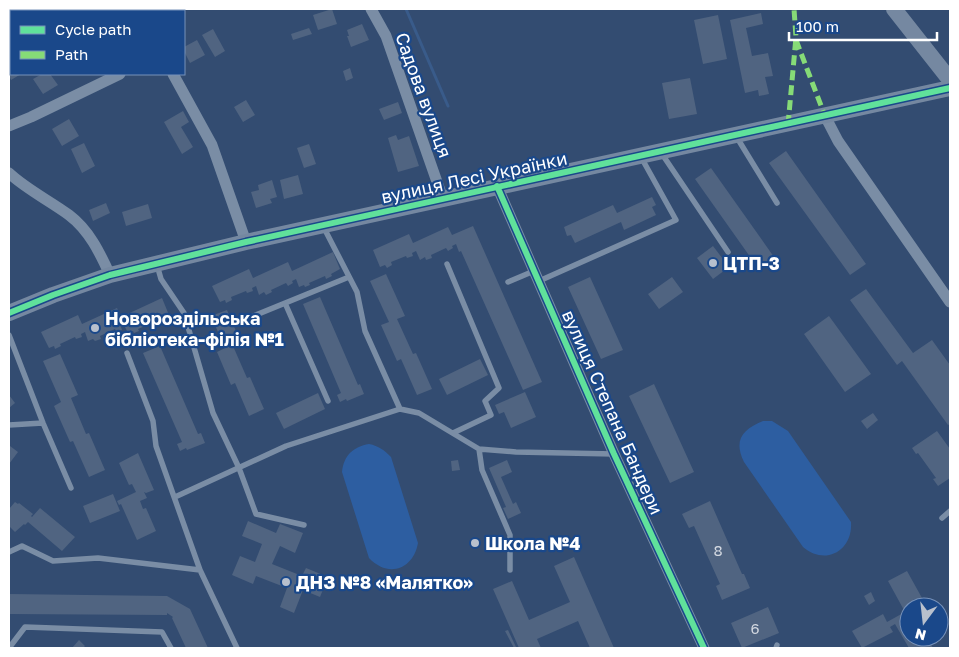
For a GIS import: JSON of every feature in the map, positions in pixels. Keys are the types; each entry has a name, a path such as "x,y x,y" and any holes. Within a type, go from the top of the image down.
{"street":[{"name":"Садова вулиця","path":"371,9 386,36 442,197"},
{"path":"894,9 950,80"},
{"path":"9,126 118,75"},
{"path":"174,75 212,145 245,238"},
{"name":"вулиця Лесі Українки","path":"9,313 53,294 245,238 323,226 442,197 641,157 950,88"},
{"path":"825,116 838,141 950,302"},
{"path":"9,172 71,216 92,241 110,276"},
{"name":"вулиця Степана Бандери","path":"497,186 614,454 704,648"}],"lane":[{"path":"736,136 777,203"},
{"path":"661,152 728,252"},
{"path":"508,282 536,276 676,220 641,157"},
{"path":"323,226 357,292 365,331 400,409"},
{"path":"156,264 161,279 184,313 213,413 239,468 256,514 304,525"},
{"path":"447,264 499,388 485,401 491,415 452,433"},
{"path":"246,319 349,277"},
{"path":"285,303 328,401"},
{"path":"9,334 43,423 71,488"},
{"path":"128,353 153,421 156,446 200,570 237,648"},
{"path":"175,497 286,446 400,409 419,413 479,449 516,452 614,454"},
{"path":"9,425 43,423"},
{"path":"479,449 482,470 510,535 510,570"},
{"path":"942,518 950,511"},
{"path":"9,552 22,546 54,561 98,558 200,570"},
{"path":"9,648 25,627 162,632 171,648"}],"shaded area":[{"path":"763,421 772,421 788,431 851,522 847,541 836,552 820,555 811,553 803,547 744,462 740,447 742,436 750,428"},
{"path":"369,444 376,446 391,457 418,543 411,560 399,568 384,568 369,558 342,472 347,456 358,447"}],"building":[{"path":"332,9 337,24 318,30 313,15"},
{"path":"761,13 763,24 746,28 752,56 768,53 773,76 765,77 769,94 759,96 758,90 745,93 730,20"},
{"path":"718,15 727,59 703,64 694,20"},
{"path":"362,24 369,40 351,47 347,30"},
{"path":"309,28 312,34 293,40 291,34"},
{"path":"213,29 225,51 215,57 202,35"},
{"path":"197,40 205,55 190,63 185,53 185,46"},
{"path":"9,57 10,75 19,75 11,80 9,76"},
{"path":"350,68 353,78 346,81 343,71"},
{"path":"40,75 51,75 58,85 43,94 33,79"},
{"path":"690,78 697,114 669,119 662,83"},
{"path":"246,100 255,115 243,122 234,107"},
{"path":"398,102 402,113 384,120 379,109"},
{"path":"183,111 189,122 181,127 193,147 182,154 164,122"},
{"path":"69,119 79,136 62,146 52,129"},
{"path":"396,135 398,140 409,136 419,166 398,172 388,138"},
{"path":"84,143 95,166 82,173 71,149"},
{"path":"309,144 316,164 304,168 297,148"},
{"path":"786,151 866,264 850,275 769,163"},
{"path":"711,168 774,257 758,268 695,179"},
{"path":"298,175 303,194 284,199 280,180"},
{"path":"272,180 277,197 270,199 272,203 256,208 251,192 259,190 258,185"},
{"path":"652,197 656,205 652,207 656,215 624,230 621,222 575,243 571,235 567,236 564,227 613,205 617,213"},
{"path":"106,203 110,213 93,221 89,210"},
{"path":"148,204 152,218 126,226 122,212"},
{"path":"473,226 542,382 523,390 461,251 459,252 456,244 448,251 446,248 431,255 432,258 426,260 425,257 420,260 416,251 412,253 413,256 407,258 406,256 391,262 392,265 387,268 385,265 380,267 373,250 409,234 413,243 448,227 452,235"},
{"name":"ЦТП-3","path":"713,246 729,267 713,279 697,258"},
{"path":"333,252 340,269 331,274 332,276 326,279 325,276 309,283 310,285 305,287 304,285 299,287 296,279 288,286 286,283 271,290 272,292 266,295 264,292 259,295 256,286 252,288 253,291 247,293 246,291 231,297 232,300 226,303 225,300 220,302 212,286 249,269 253,278 288,262 292,271"},
{"path":"386,274 405,316 397,319 413,354 416,353 432,389 417,395 401,359 397,361 381,325 389,322 370,281"},
{"path":"590,277 623,350 601,359 568,287"},
{"path":"672,277 683,292 659,309 648,294"},
{"path":"866,289 913,353 932,340 950,365 950,424 948,425 902,361 897,365 850,300"},
{"path":"320,297 358,385 360,384 364,394 347,401 346,399 340,402 337,395 341,393 303,304"},
{"path":"162,298 169,315 160,320 161,322 155,325 154,322 138,329 139,331 134,333 133,331 128,333 124,325 121,327 122,330 116,332 115,329 100,336 101,339 88,341 85,332 81,334 82,337 76,339 75,337 60,344 61,346 55,349 54,346 49,348 41,332 78,315 82,324 117,308 121,317"},
{"path":"227,310 241,343 233,346 247,378 250,377 264,409 249,416 235,383 231,385 217,352 225,348 211,316"},
{"path":"829,316 871,374 845,392 804,334"},
{"path":"160,346 198,434 201,433 205,443 187,450 186,448 180,451 177,444 182,442 143,353"},
{"path":"60,354 78,395 71,398 86,434 89,433 105,470 89,477 73,441 70,442 54,406 61,402 43,361"},
{"path":"480,359 488,375 447,395 439,379"},
{"path":"654,384 694,472 670,483 629,396"},
{"path":"525,392 536,417 511,428 504,412 499,414 495,405"},
{"path":"318,393 325,409 284,429 276,413"},
{"path":"9,395 15,403 9,408"},
{"path":"873,413 878,420 867,429 861,421"},
{"path":"937,431 950,449 950,478 938,486 933,479 936,478 918,453 916,454 912,448"},
{"path":"10,446 18,452 9,464 9,448"},
{"path":"138,453 154,490 144,492 147,498 140,501 143,509 146,508 156,531 137,540 121,504 119,505 117,501 136,492 132,484 129,485 119,463"},
{"path":"458,460 460,470 452,471 451,461"},
{"path":"507,460 512,472 501,477 513,504 516,502 521,513 508,519 503,508 506,507 489,468"},
{"path":"113,494 120,511 90,523 83,506"},
{"path":"710,501 750,588 722,600 716,586 720,584 694,526 689,528 682,514"},
{"path":"15,502 33,514 32,517 40,508 75,537 62,551 28,522 15,532 9,526 9,509"},
{"path":"248,521 276,533 280,524 303,533 295,553 280,546 272,564 302,576 306,568 328,577 320,597 303,590 294,613 280,607 287,588 256,576 253,584 232,575 240,556 255,562 262,544 242,536"},
{"path":"574,557 614,648 590,648 578,621 537,639 541,648 519,648 493,589 512,581 529,620 570,602 554,566"},
{"path":"907,571 921,597 899,597 899,601 888,581"},
{"path":"871,592 875,601 869,605 864,596"},
{"path":"9,594 167,596 190,609 208,648 186,648 173,617 167,613 167,615 10,614"},
{"path":"768,607 779,633 742,648 731,623"},
{"path":"883,614 887,622 899,615 899,631 895,624 890,627 893,632 862,648 852,631"},
{"path":"508,630 516,647 514,648 505,631"},
{"path":"79,640 85,646 83,648 72,648"},
{"path":"908,647 933,648 909,648"}],"waterway":[{"path":"406,9 448,106"}],"marked path":[{"path":"788,125 796,37 794,9"},
{"path":"796,40 825,116"}],"cycle path":[{"path":"9,313 110,275 246,242 950,88"},
{"path":"497,186 614,454 704,648"}],"place":[{"name":"ЦТП-3","path":"713,263"},
{"name":"Новороздільська бібліотека-філія №1","path":"95,328"},
{"name":"Школа №4","path":"475,543"},
{"name":"ДНЗ №8 «Малятко»","path":"286,582"}]}
